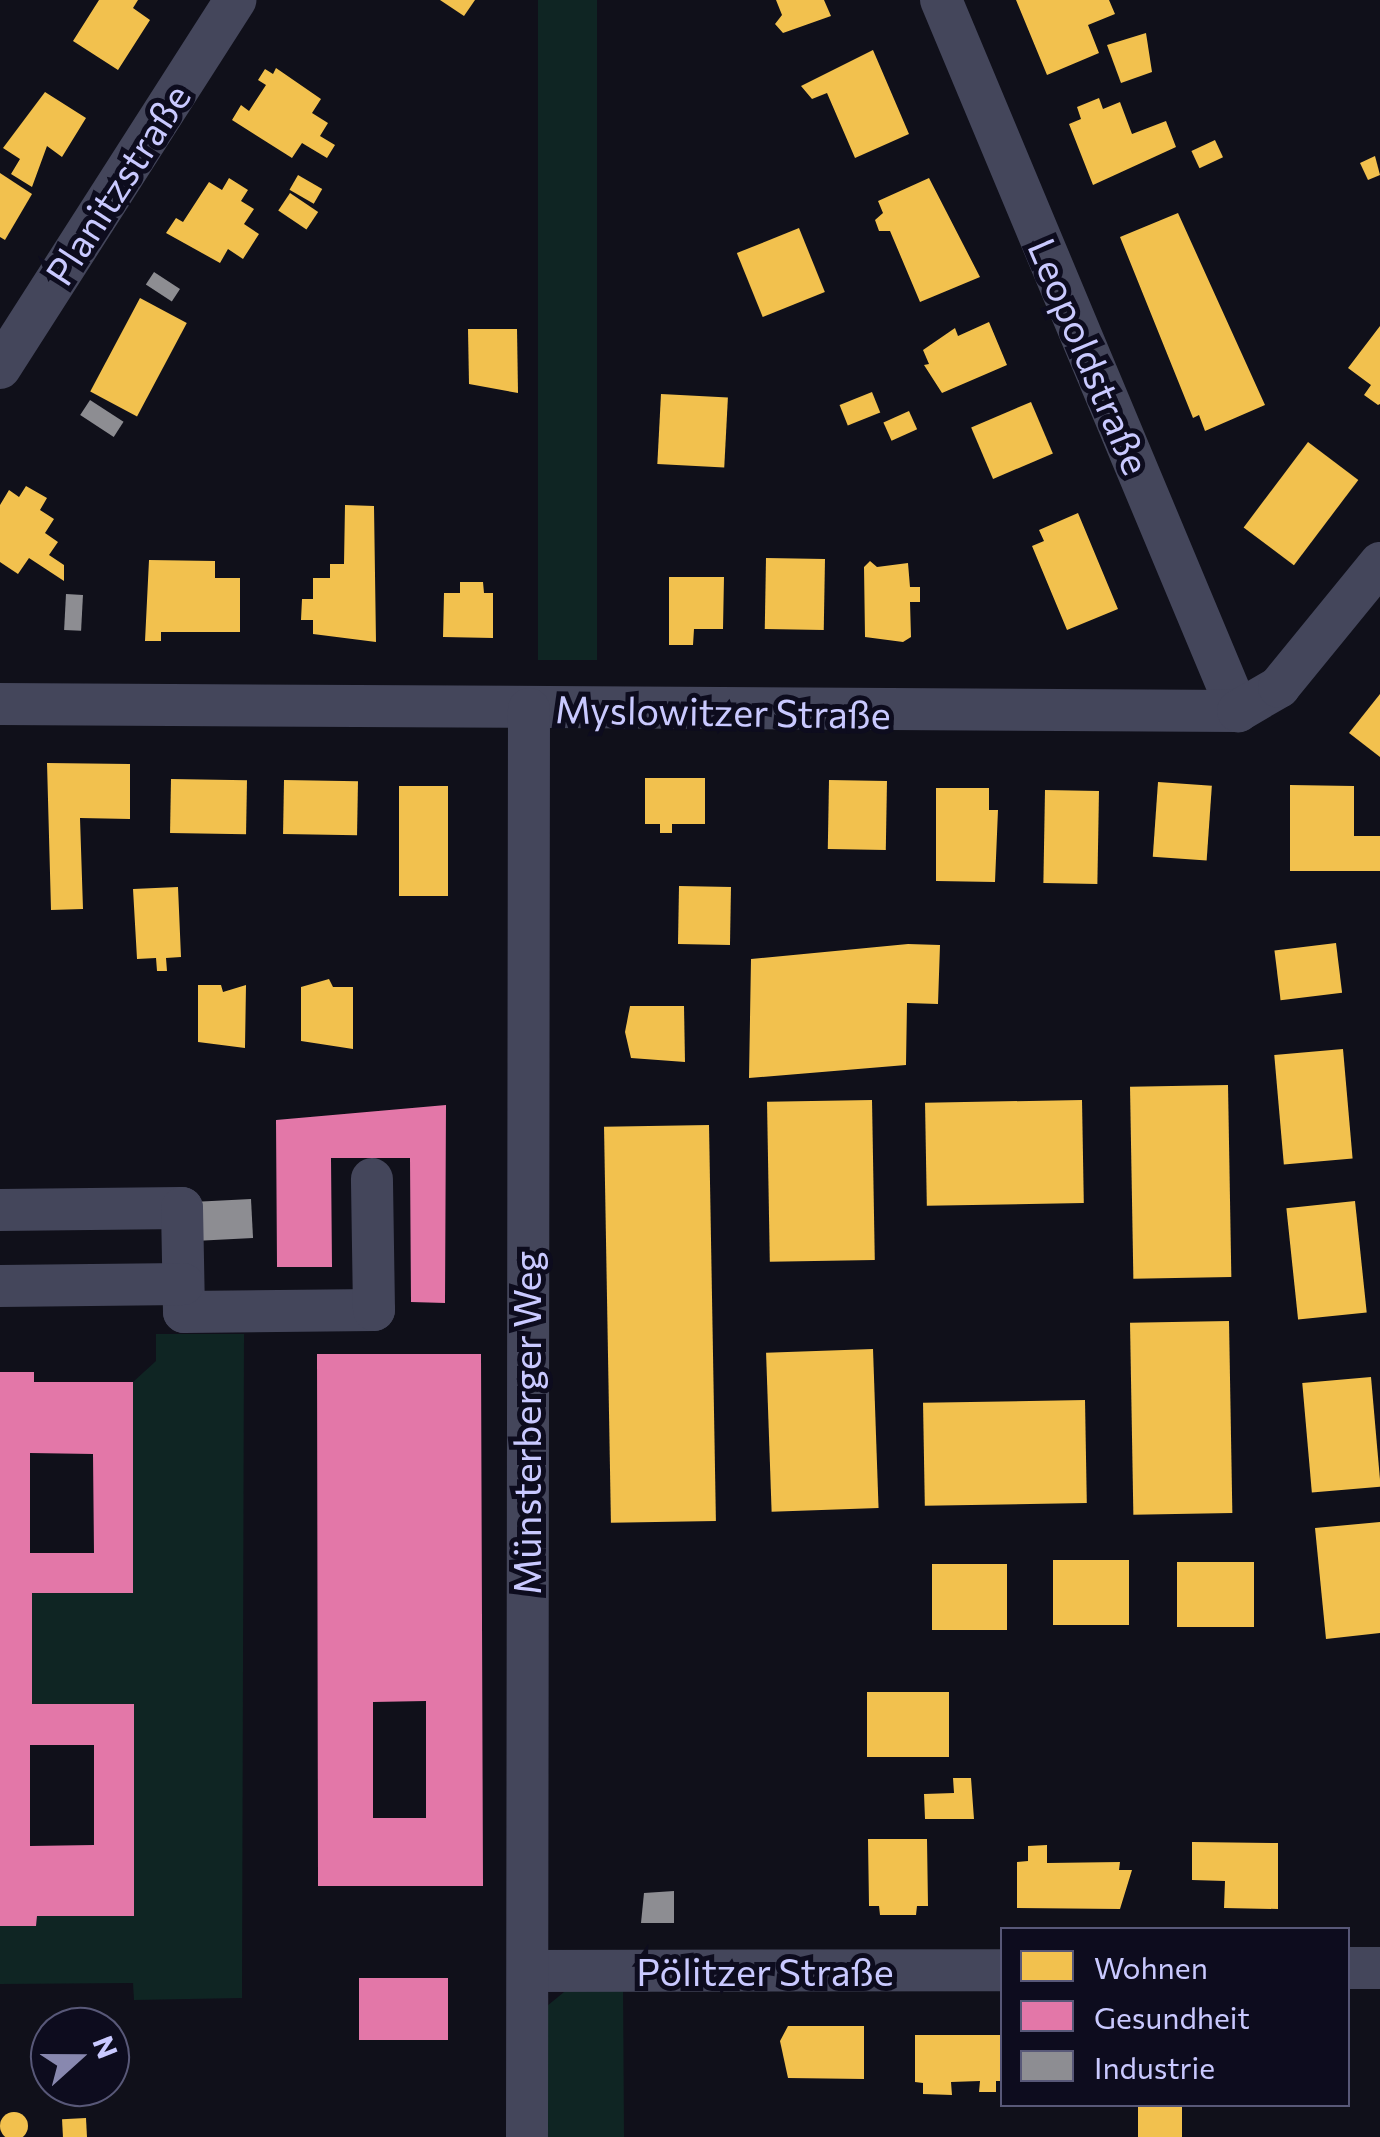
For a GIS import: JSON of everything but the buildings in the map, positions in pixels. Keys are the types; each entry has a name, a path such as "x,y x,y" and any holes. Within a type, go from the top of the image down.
{"street":[{"name":"Planitzstraße","path":"0,368 235,0"},
{"name":"Leopoldstraße","path":"941,0 1238,711"},
{"path":"1238,711 1279,687 1380,563"},
{"name":"Myslowitzer Straße","path":"0,704 1238,711"},
{"name":"Münsterberger Weg","path":"527,2137 529,708"},
{"path":"0,1210 182,1208 184,1312 374,1310 372,1179"},
{"path":"0,1286 183,1284"},
{"path":"1350,1968 1380,1968"},
{"name":"Pölitzer Straße","path":"528,1971 1000,1970"}],"green space":[{"path":"538,0 597,0 597,660 538,660"},
{"path":"156,1334 244,1334 242,1998 134,2000 133,1983 0,1984 0,1926 36,1926 37,1916 134,1915 134,1705 32,1704 32,1593 133,1593 133,1382 156,1361"},
{"path":"623,1985 624,2137 544,2137 547,2006 569,1988"}]}
